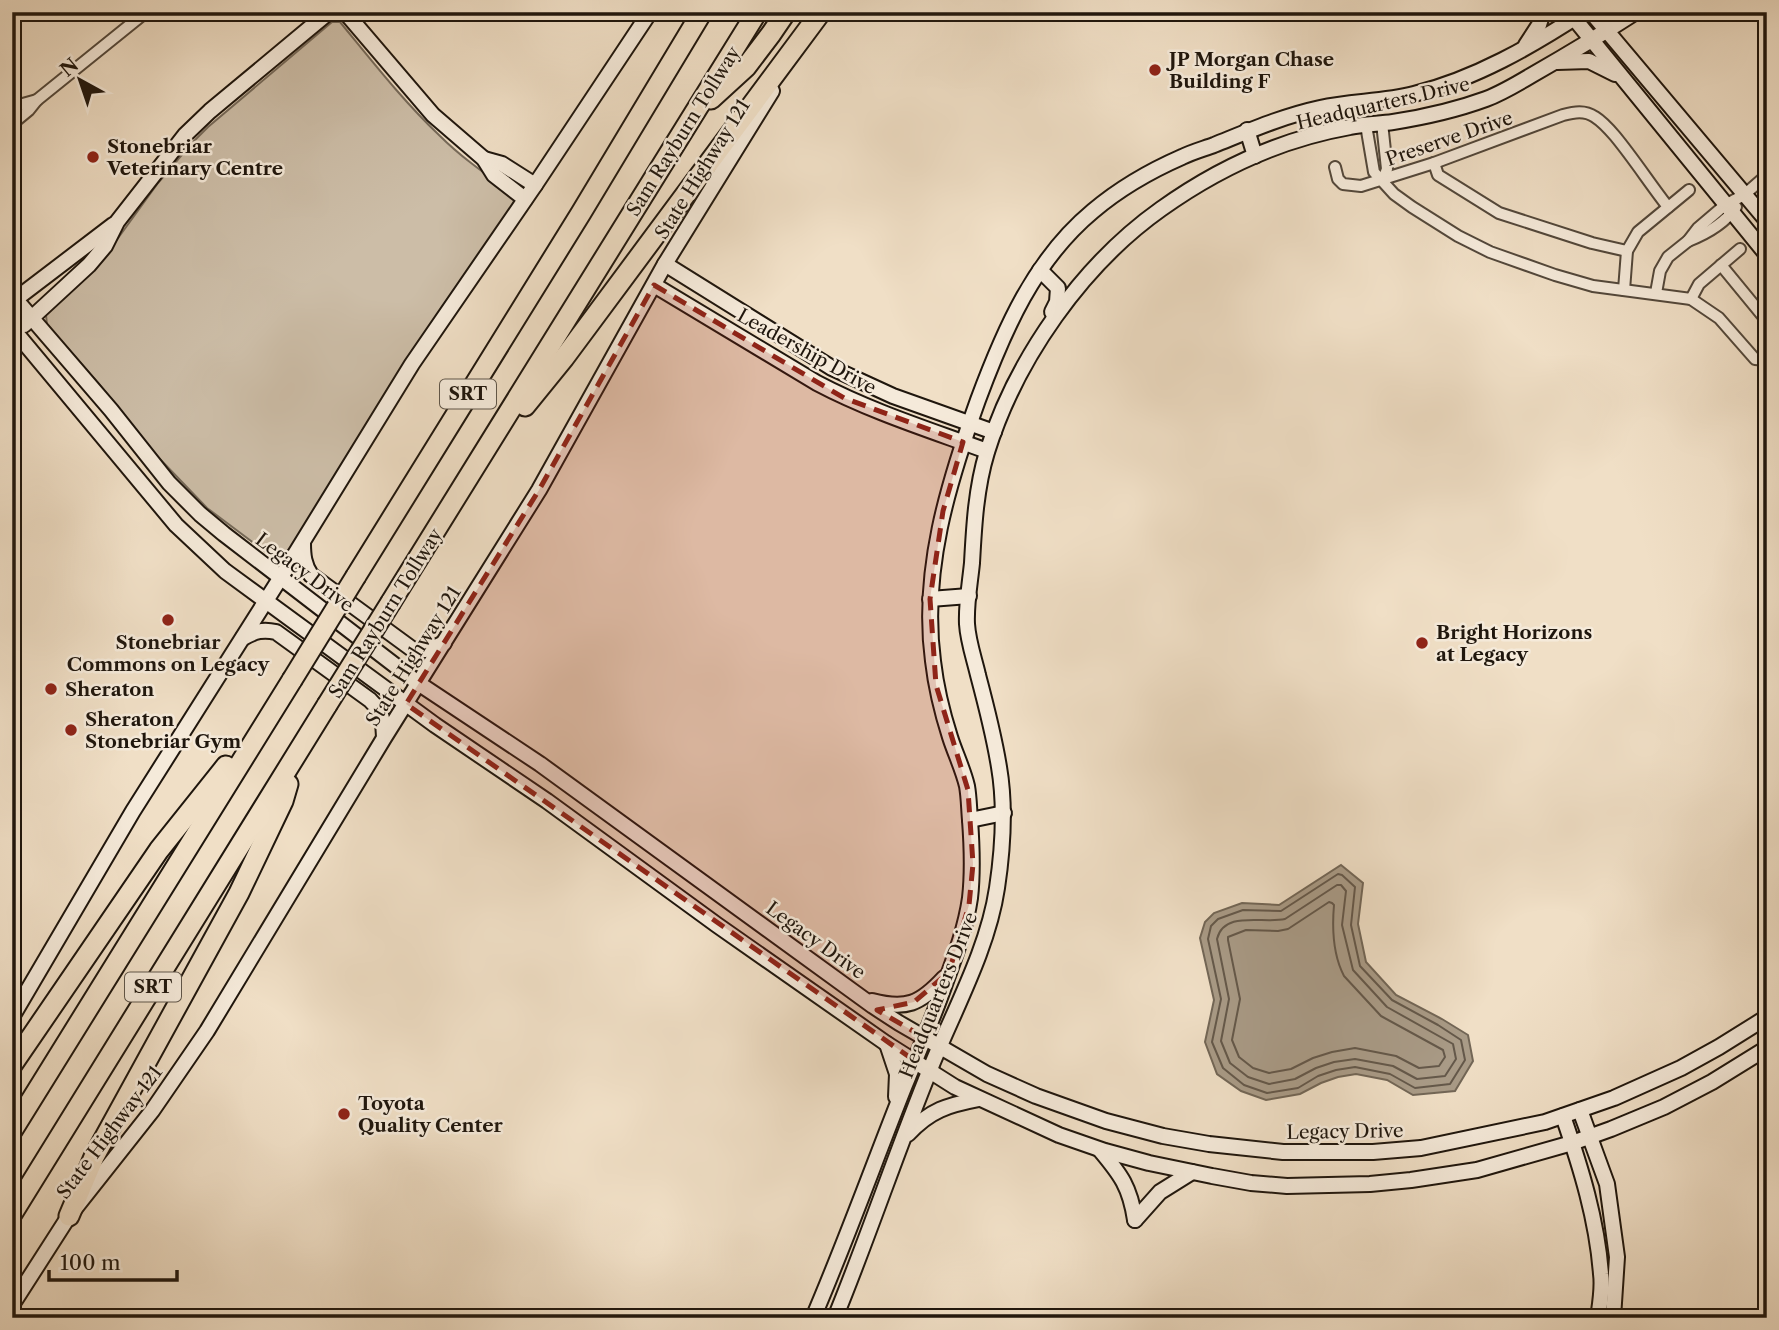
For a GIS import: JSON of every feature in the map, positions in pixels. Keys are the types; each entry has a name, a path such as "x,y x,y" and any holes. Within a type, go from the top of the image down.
{"highway":[{"path":"641,113 669,41 686,12"},
{"name":"SRT","path":"12,1131 702,12"},
{"name":"Sam Rayburn Tollway","path":"12,1214 757,12"},
{"path":"692,116 746,67 786,12"},
{"path":"475,467 564,358 822,12"},
{"path":"12,1065 159,850 197,800 268,717"},
{"path":"69,1216 94,1157 239,893 283,801 294,759"}],"main road":[{"path":"329,12 185,135 117,222 105,246 32,319 13,332 176,525 225,571 406,704 887,1044 979,1099 1059,1135 1099,1149 1192,1172 1251,1183 1287,1186 1412,1180 1477,1170 1572,1143 1664,1107 1712,1083 1767,1048"},
{"path":"345,12 433,115 484,159 494,175 525,199"},
{"path":"12,1017 133,811 412,364 535,186 650,12"},
{"name":"State Highway 121","path":"12,1305 69,1216 152,1111 207,1031 384,738 539,490 665,264 822,12"},
{"path":"1525,47 1539,25 1543,12"},
{"path":"1591,12 1767,221"},
{"name":"Headquarters Drive","path":"835,1318 929,1070 953,1018 991,916 996,894 1003,848 1004,813 1000,769 967,621 976,510 987,451 1015,385 1033,351 1064,303 1125,237 1161,208 1213,175 1270,150 1327,132 1440,113 1486,99 1556,62 1636,12"},
{"path":"1576,14 1591,40 1767,255"},
{"name":"Headquarters Drive","path":"813,1318 925,1038 964,928 969,905 973,864 968,790 936,685 930,599 934,556 943,511 963,442 1020,302 1055,249 1091,212 1120,191 1181,157 1314,109 1412,95 1445,85 1490,67 1576,14"},
{"path":"1556,62 1589,61 1622,78"},
{"path":"1374,101 1382,123"},
{"path":"1366,125 1374,101"},
{"path":"1253,129 1270,150"},
{"path":"1253,129 1255,156"},
{"path":"484,159 502,164 535,186"},
{"path":"13,299 117,222"},
{"name":"Leadership Drive","path":"665,264 832,368 893,396 994,432"},
{"path":"1033,351 1057,302 1058,288 1040,270"},
{"name":"Leadership Drive","path":"654,285 844,398 987,451"},
{"name":"Legacy Drive","path":"13,299 111,410 169,483 224,534 418,683 540,764 862,998 976,1069 1036,1096 1163,1136 1251,1149 1373,1152 1421,1148 1475,1138 1563,1116 1615,1098 1681,1068 1767,1017"},
{"path":"303,541 306,568 338,596 412,649 430,650 444,643"},
{"path":"930,599 969,596"},
{"path":"241,639 254,632 276,632 379,708 383,717 384,738"},
{"path":"970,820 1004,813"},
{"path":"862,998 889,1006 914,1003 932,991 949,972"},
{"path":"887,1044 897,1074 893,1115"},
{"path":"902,1140 936,1110 947,1105 979,1099"},
{"path":"1580,1110 1606,1184 1617,1257 1613,1318"},
{"path":"1563,1116 1595,1226 1602,1277 1598,1318"},
{"path":"1099,1149 1125,1183 1133,1204 1135,1220 1160,1192 1192,1172"}],"street":[{"path":"12,124 37,100 146,12"},
{"path":"12,107 37,100"},
{"name":"Preserve Drive","path":"1335,167 1338,179 1343,184 1361,186 1434,163 1563,115 1584,113 1594,116 1606,126 1668,208"},
{"path":"1382,123 1387,169 1382,180"},
{"path":"1366,125 1374,172 1394,194 1458,236 1490,252 1594,286 1692,299 1719,318 1755,359 1767,360"},
{"path":"1434,163 1438,175 1499,213 1592,243 1627,251"},
{"path":"1656,293 1660,271 1668,257 1688,241 1704,235 1728,209 1767,175"},
{"path":"1624,290 1627,251 1638,232 1689,190"},
{"path":"1692,299 1699,284 1740,249"},
{"path":"1721,265 1767,321"}],"highlighted area":[{"path":"654,285 844,398 963,442 943,511 930,599 936,685 968,790 973,864 969,905 949,972 914,1002 877,1010 925,1038 915,1061 406,704 539,490"}],"shaded area":[{"path":"332,22 340,22 426,123 466,159 512,193 515,199 391,384 291,547 281,558 275,559 207,508 156,455 47,325 46,315 54,304 105,256 158,183 191,144"}],"water":[{"path":"1341,865 1363,883 1358,924 1366,962 1396,995 1468,1035 1473,1061 1455,1091 1413,1095 1387,1080 1356,1074 1321,1083 1300,1094 1266,1100 1241,1091 1217,1074 1205,1042 1214,1000 1200,938 1205,922 1214,913 1242,903 1279,905"}],"place":[{"name":"JP Morgan Chase Building F","path":"1155,70"},
{"name":"Stonebriar Veterinary Centre","path":"93,157"},
{"name":"Stonebriar Commons on Legacy","path":"168,620"},
{"name":"Bright Horizons at Legacy","path":"1422,643"},
{"name":"Sheraton","path":"51,689"},
{"name":"Sheraton Stonebriar Gym","path":"71,730"},
{"name":"Toyota Quality Center","path":"344,1114"}]}
